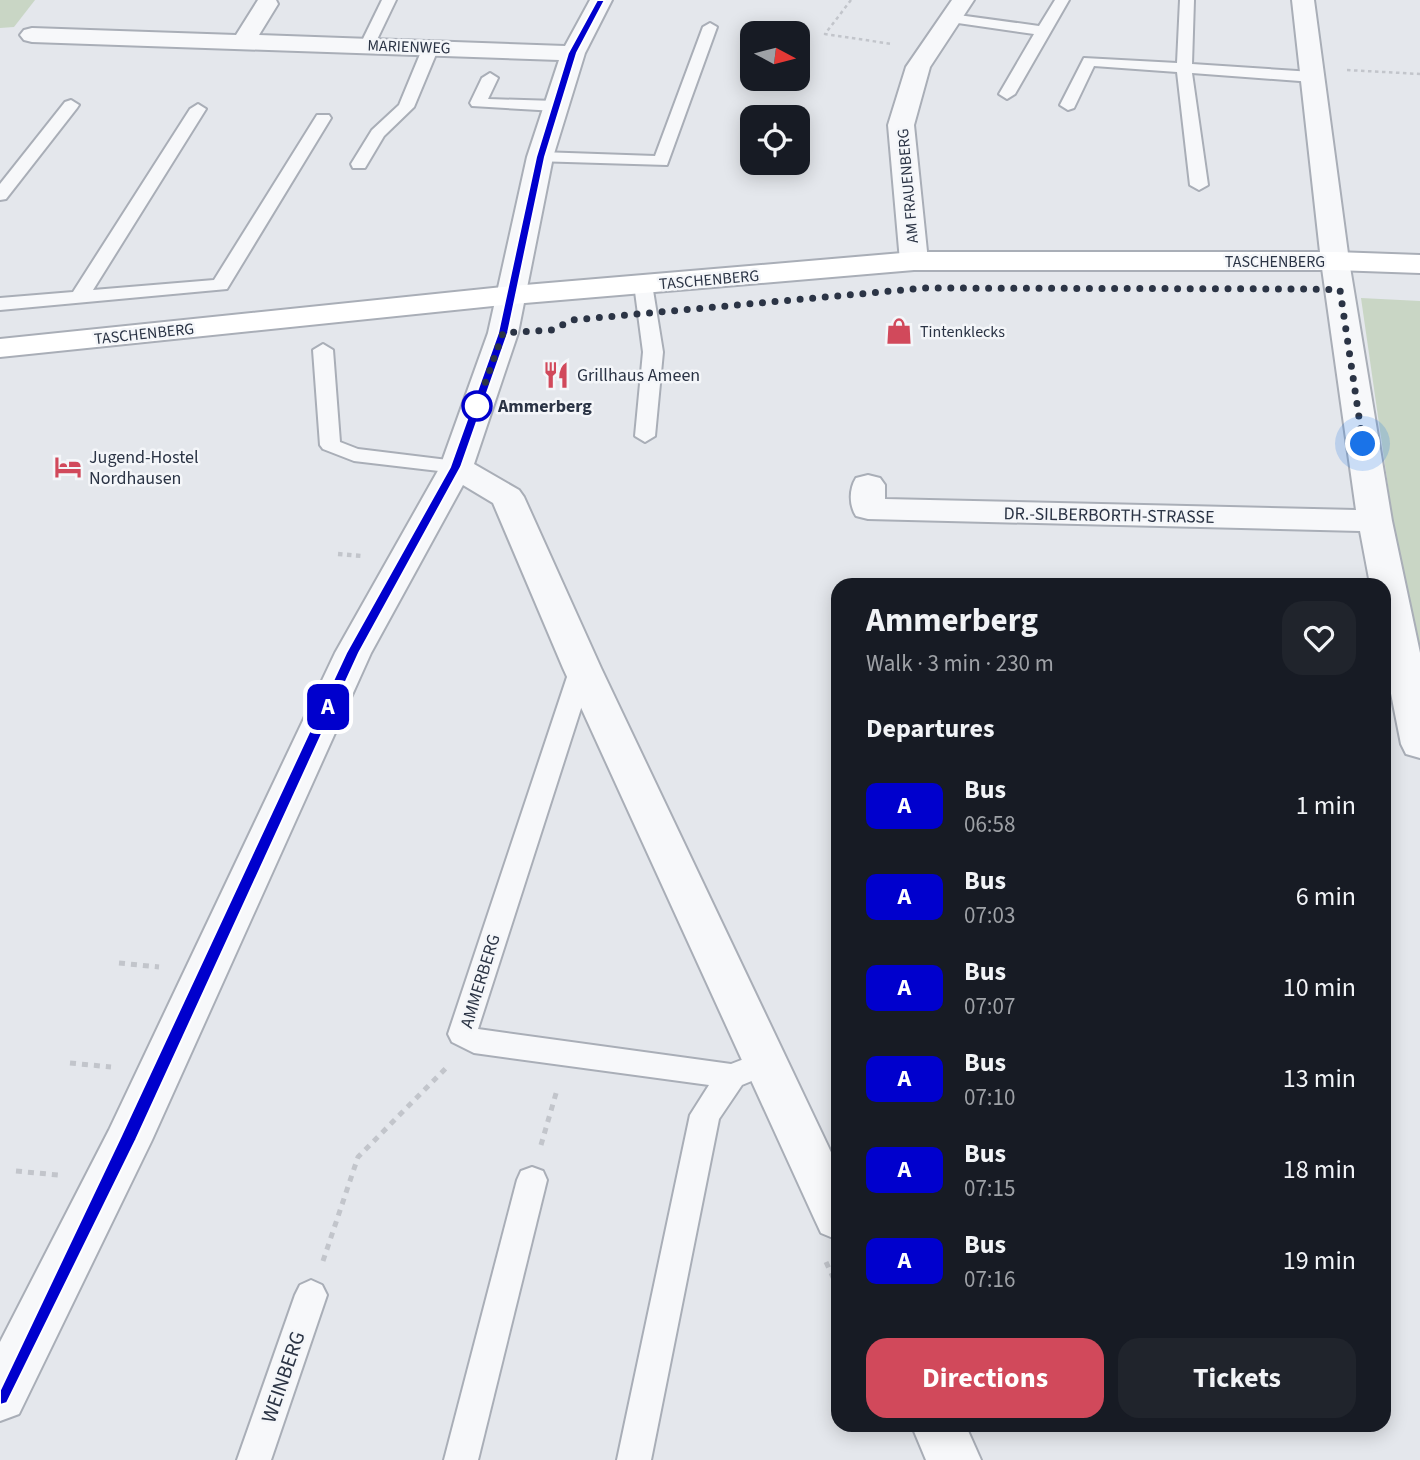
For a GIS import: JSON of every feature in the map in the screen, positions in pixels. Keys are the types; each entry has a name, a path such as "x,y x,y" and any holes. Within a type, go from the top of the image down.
{"main road":[{"name":"TASCHENBERG","path":"0,348 513,295 914,261 1335,261 1420,264"}],"street":[{"path":"0,1396 128,1140 353,653 456,467 503,333 540,157 573,53 601,0"},
{"path":"1303,0 1335,261 1375,522 1386,578"},
{"path":"244,41 267,4"},
{"name":"AM FRAUENBERG","path":"914,261 901,125 918,66 957,9"},
{"name":"MARIENWEG","path":"32,35 573,53"},
{"path":"456,467 507,497 582,668 748,1069 831,1205"},
{"name":"DR.-SILBERBORTH-STRASSE","path":"868,485 868,509 1375,522"},
{"path":"1391,601 1420,744"},
{"path":"941,1432 954,1460"}],"lane":[{"path":"368,45 388,0"},
{"path":"1007,94 1062,0"},
{"path":"1187,0 1184,68 1199,185"},
{"path":"957,9 1044,31"},
{"path":"540,157 662,161 710,27"},
{"path":"359,164 378,133 406,107 432,47"},
{"path":"1068,105 1089,61 1312,73"},
{"path":"490,78 478,103 556,106"},
{"path":"0,195 71,105"},
{"path":"79,298 198,109"},
{"path":"0,304 220,285 323,118"},
{"path":"643,284 653,352 645,436"},
{"path":"323,350 330,445 354,455 456,467"},
{"name":"AMMERBERG","path":"582,668 462,1034 474,1041 567,1053 748,1069"},
{"path":"634,1460 705,1115 748,1069"},
{"path":"461,1460 532,1180"},
{"name":"WEINBERG","path":"254,1460 311,1295"}],"path":[{"path":"851,0 824,34 929,49"},
{"path":"1312,73 1420,74"},
{"path":"338,554 366,557"},
{"path":"119,963 160,967"},
{"path":"311,1295 358,1157 474,1041"},
{"path":"532,1180 567,1053"},
{"path":"70,1063 112,1067"},
{"path":"16,1171 59,1175"}],"green space":[{"path":"0,0 35,0 14,27 0,28"},
{"path":"1361,298 1420,301 1420,653 1393,521"}],"bus line":[{"name":"A","path":"0,1396 128,1140 353,653 456,467 503,333 540,157 573,53 601,0"}],"place":[{"name":"Tintenklecks","path":"899,331"},
{"name":"Grillhaus Ameen","path":"556,375"},
{"name":"Ammerberg","path":"477,406"},
{"name":"Jugend-Hostel Nordhausen","path":"68,467"}],"route":[{"path":"477,406 503,333 552,330 572,320 925,288 1340,290 1363,444"}]}
